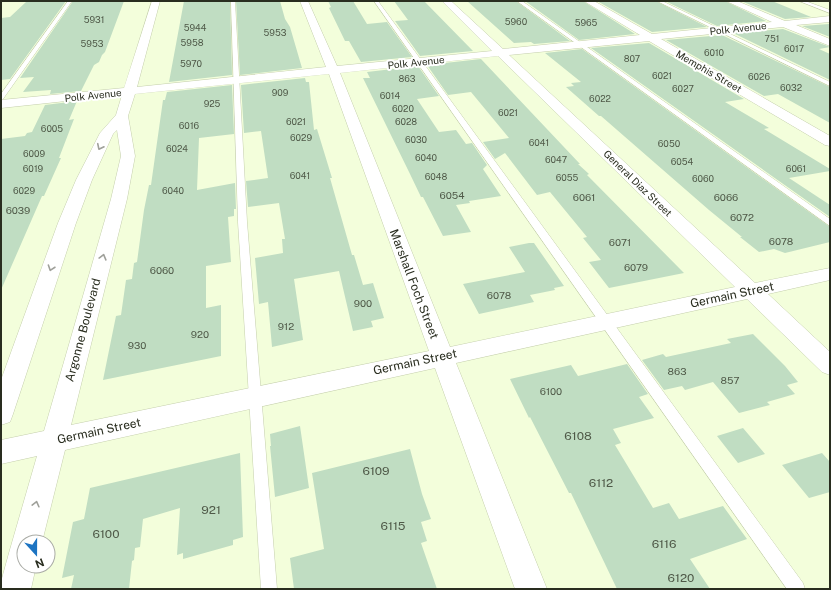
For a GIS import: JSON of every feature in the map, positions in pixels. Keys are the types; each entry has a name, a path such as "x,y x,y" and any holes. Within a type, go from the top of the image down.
{"street":[{"name":"Argonne Boulevard","path":"1,414 67,223 84,180 107,133 122,116 156,1"},
{"name":"Marshall Foch Street","path":"304,1 333,70 531,589"},
{"name":"General Diaz Street","path":"446,1 830,366"},
{"name":"Memphis Street","path":"588,1 830,142"},
{"path":"730,1 830,43"},
{"name":"Polk Avenue","path":"1,104 830,19"},
{"name":"Argonne Boulevard","path":"29,534 119,199 128,156 122,116"},
{"name":"Germain Street","path":"1,452 830,274"},
{"path":"15,589 19,574"}],"lane":[{"path":"1,98 70,1"},
{"path":"233,1 235,80 254,397 269,589"},
{"path":"376,1 797,589"},
{"path":"519,1 830,223"},
{"path":"659,1 830,84"},
{"path":"801,1 830,12"}],"building":[{"path":"66,1 10,79 1,80 1,18 10,17 26,2"},
{"path":"73,1 124,1 105,52 99,62 94,65 81,91 50,94 51,90 23,92 34,77 20,78"},
{"path":"184,1 230,1 232,75 169,82"},
{"path":"236,1 280,1 285,19 290,27 302,68 240,75"},
{"path":"328,1 353,1 367,24 387,22 412,57 361,62 349,41 345,41 329,8 331,7"},
{"path":"394,1 424,1 473,51 420,56 395,21 408,20"},
{"path":"467,1 516,1 570,41 534,44 531,42 514,43"},
{"path":"525,1 583,1 635,34 579,40"},
{"path":"597,1 656,1 707,27 652,32"},
{"path":"665,1 725,1 766,21 717,26"},
{"path":"741,1 772,1 811,17 785,19"},
{"path":"829,24 830,37 802,26"},
{"path":"783,29 830,47 819,49 830,54 830,80 733,33"},
{"path":"722,35 830,87 830,123 778,94 764,96 666,40"},
{"path":"649,43 744,99 725,102 769,128 764,129 830,169 830,171 789,178 830,205 830,217 591,48"},
{"path":"582,49 830,227 830,242 785,253 774,249 759,252 566,87 574,86 571,83 581,82 545,53"},
{"path":"481,59 580,164 578,164 589,174 587,175 684,273 609,288 589,262 601,260 583,238 587,237 550,192 537,195 505,153 495,159 483,142 509,138 471,92 448,95 427,65"},
{"path":"418,66 439,96 417,99 439,132 456,130 466,144 472,143 487,165 483,169 501,196 469,201 470,203 456,205 471,232 443,236 423,197 421,197 363,78 370,78 367,72"},
{"path":"305,78 306,82 309,82 314,130 317,129 332,178 330,178 352,255 354,255 363,285 373,283 384,318 371,321 373,327 353,331 339,271 294,279 303,340 272,347 268,302 259,304 255,258 283,253 282,239 285,239 279,203 248,207 246,181 268,178 261,131 244,133 241,85"},
{"path":"232,85 234,134 199,138 197,190 235,183 236,209 234,209 234,216 228,217 231,262 206,266 206,308 221,305 221,356 103,380 116,316 121,315 126,280 132,279 134,263 137,262 144,210 149,185 151,185 163,100 165,100 167,92"},
{"path":"77,101 69,120 74,119 59,158 61,158 44,196 42,196 1,290 1,139 25,136 27,133 32,132 45,105"},
{"path":"534,243 564,286 554,288 555,290 530,295 534,302 479,314 463,284 525,272 509,247"},
{"path":"753,334 785,366 798,382 787,385 795,394 767,402 770,405 739,413 713,382 685,390 682,386 664,390 642,360 663,354 666,357 731,343 727,339"},
{"path":"627,364 648,394 639,397 654,418 613,429 621,443 615,445 653,508 669,503 679,519 723,506 747,539 690,559 710,589 617,589 571,493 569,493 510,379 571,365 578,376"},
{"path":"300,426 309,488 275,497 270,434"},
{"path":"743,428 765,454 738,463 717,436"},
{"path":"410,449 422,494 431,519 421,522 427,541 421,543 437,589 294,589 290,558 324,549 312,473"},
{"path":"240,453 243,537 233,540 233,545 183,559 183,553 177,555 180,508 143,519 140,547 135,548 134,560 132,561 129,589 71,589 74,575 62,578 73,522 84,519 90,488"},
{"path":"822,453 830,462 830,492 809,498 782,465"}]}
